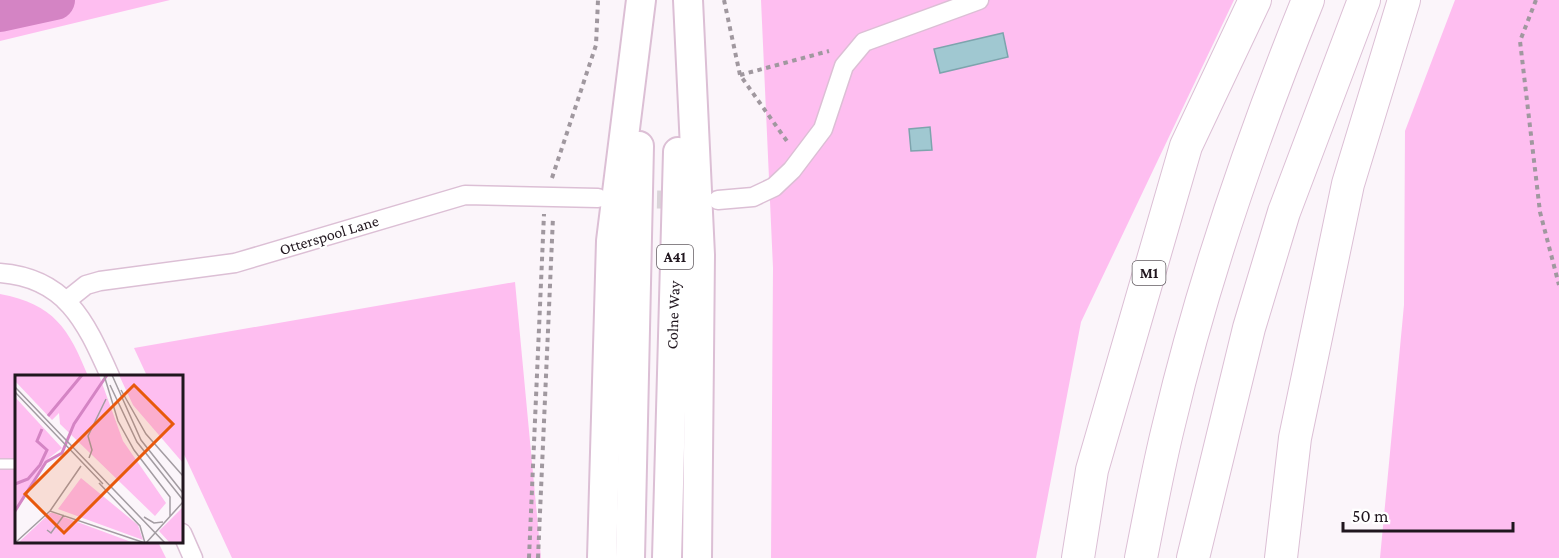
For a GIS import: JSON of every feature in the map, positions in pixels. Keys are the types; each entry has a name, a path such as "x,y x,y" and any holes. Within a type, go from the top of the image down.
{"highway":[{"path":"602,558 611,241 641,0"},
{"name":"A41","path":"630,558 641,0"},
{"name":"Colne Way","path":"667,558 683,0"},
{"path":"688,0 700,255 697,558"},
{"name":"M1","path":"1078,558 1092,470 1186,146 1255,0"},
{"path":"1141,558 1168,424 1203,300 1243,172 1308,0"},
{"path":"1192,558 1224,423 1281,222 1364,0"},
{"path":"1281,558 1295,438 1347,184 1404,0"}],"street":[{"path":"718,200 753,197 774,187 800,159 823,129 844,66 864,42 979,0"},
{"name":"Otterspool Lane","path":"66,301 86,285 100,281 235,263 465,195 598,198"},
{"path":"0,273 16,274 42,284 66,301 87,326 110,375"},
{"path":"183,535 193,558"}],"path":[{"path":"529,558 550,197 596,45 598,0"},
{"path":"724,0 740,75 800,159"},
{"path":"1536,0 1520,40 1540,212 1559,285"},
{"path":"740,75 864,42"},
{"path":"538,558 550,197"}],"shaded area":[{"path":"0,0 170,0 0,41"},
{"path":"761,0 1234,0 1081,322 1036,558 771,558 773,268"},
{"path":"1455,0 1559,0 1559,558 1380,558 1404,305 1405,131"},
{"path":"515,282 541,558 232,558 183,452 183,375 147,375 134,348"},
{"path":"0,294 34,304 57,321 74,345 88,375 15,375 15,543 158,543 166,558 0,558"}],"building":[{"path":"1003,33 1008,57 940,73 934,49"},
{"path":"930,127 932,150 911,151 909,129"}],"waterway":[{"path":"0,12 55,0"}],"tunnel":[{"path":"630,199 686,200"}]}
